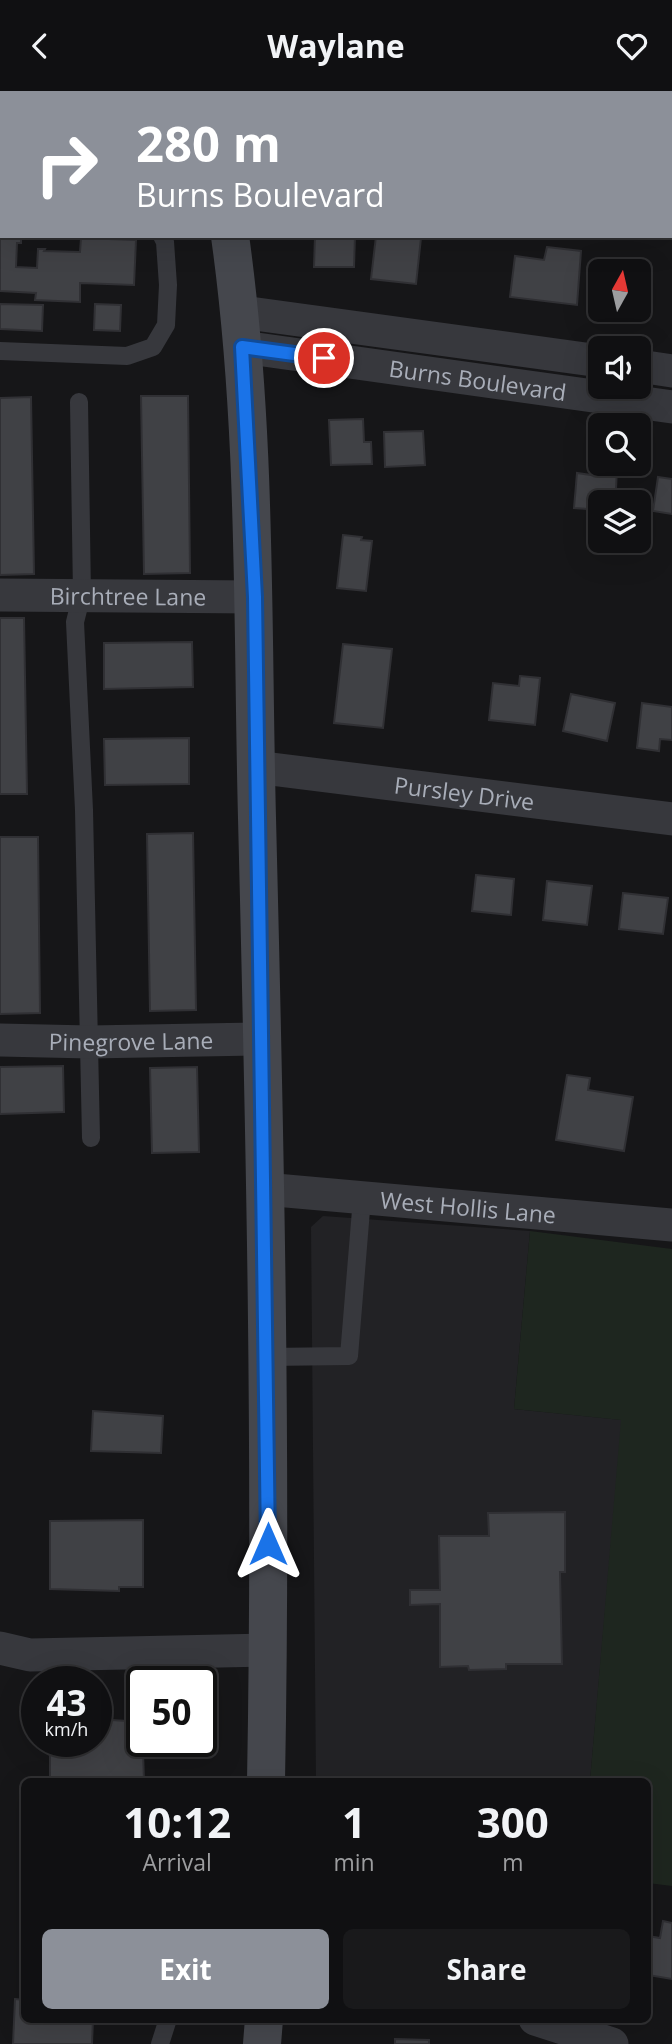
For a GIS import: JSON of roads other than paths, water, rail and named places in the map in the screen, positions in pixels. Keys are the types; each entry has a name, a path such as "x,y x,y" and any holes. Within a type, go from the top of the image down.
{"main road":[{"path":"230,238 242,329 255,597 267,1357 266,1778"},
{"path":"262,2044 264,2023"}],"street":[{"name":"Burns Boulevard","path":"242,329 588,360"},
{"name":"Burns Boulevard","path":"242,329 672,407"},
{"path":"651,368 672,371"},
{"name":"Birchtree Lane","path":"0,594 255,597"},
{"name":"Pursley Drive","path":"256,767 672,819"},
{"name":"Pinegrove Lane","path":"0,1040 90,1042 262,1039"},
{"name":"West Hollis Lane","path":"264,1189 672,1225"},
{"path":"0,1648 30,1655 268,1650"},
{"path":"547,2023 612,2044"}],"lane":[{"path":"0,351 127,356 153,348 166,325 168,285 163,238"},
{"path":"79,402 82,594 75,622 84,810 91,1138"},
{"path":"267,1357 349,1356 362,1198"},
{"path":"159,2044 167,2023"}]}
